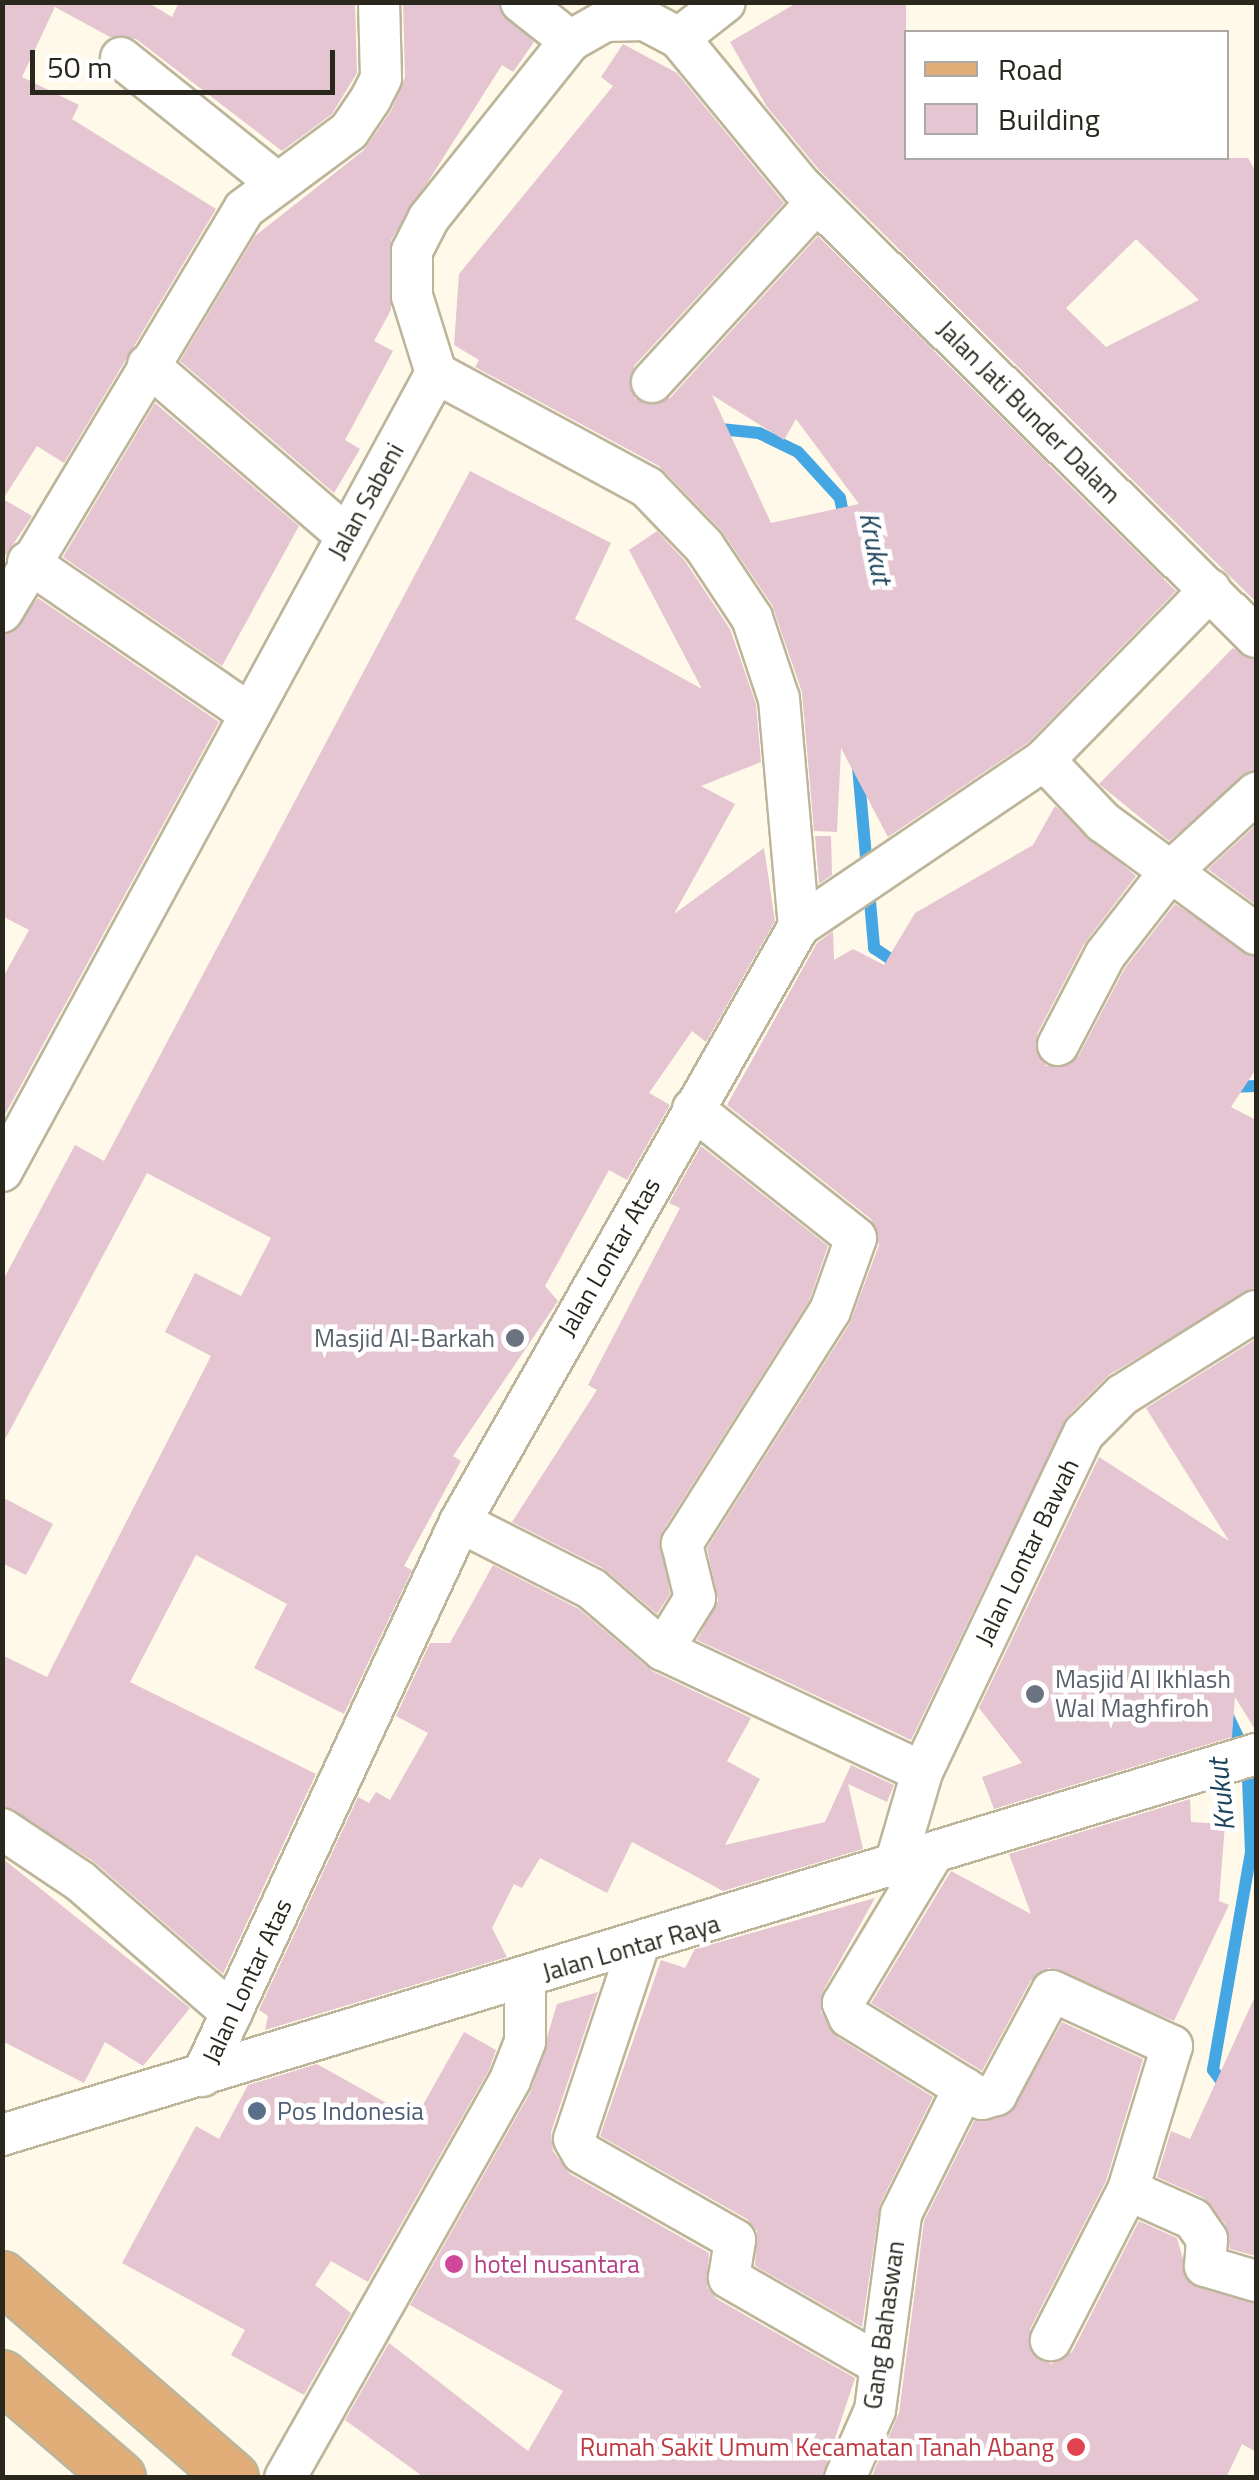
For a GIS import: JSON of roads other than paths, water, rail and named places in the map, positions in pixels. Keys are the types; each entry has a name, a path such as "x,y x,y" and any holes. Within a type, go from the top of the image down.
{"main road":[{"path":"2,2277 233,2478"},
{"path":"5,2386 120,2478"}],"street":[{"path":"2,612 28,562 244,209 348,131 371,98 381,78 380,2"},
{"path":"521,2 570,40"},
{"path":"724,2 678,38 646,20 604,21 570,40 488,134 412,251 412,296 436,372 647,487 732,589 779,699 817,917"},
{"name":"Jalan Jati Bunder Dalam","path":"678,38 751,117 810,195 1256,637"},
{"path":"122,58 276,182"},
{"path":"652,382 810,195"},
{"path":"148,365 347,536"},
{"name":"Jalan Sabeni","path":"2,1170 436,372"},
{"path":"28,562 250,714"},
{"name":"Jalan Lontar Atas","path":"202,2076 460,1522 693,1109 817,917 1044,760 1210,590"},
{"path":"1044,760 1168,874 1256,934"},
{"path":"1058,1045 1104,956 1168,874 1256,794"},
{"path":"663,1650 695,1598 682,1544 830,1312 856,1238 693,1109"},
{"name":"Jalan Lontar Bawah","path":"894,1868 922,1772 1084,1433 1122,1396 1256,1312"},
{"path":"460,1522 592,1589 663,1650 922,1772"},
{"name":"Jalan Lontar Raya","path":"2,2135 638,1947 1256,1754"},
{"path":"2,1829 80,1881 232,2013"},
{"path":"932,1855 843,2010 964,2088 996,2095 1052,1991 1169,2042 1128,2190 1051,2340"},
{"path":"638,1947 574,2138 582,2154 735,2240 730,2278 880,2366"},
{"path":"285,2478 510,2080 525,2042 525,1979"},
{"name":"Gang Bahaswan","path":"845,2478 876,2410 901,2214 964,2088"},
{"path":"1128,2190 1193,2220 1207,2239 1204,2266 1256,2281"}],"waterway":[{"name":"Krukut","path":"711,428 759,433 798,452 840,498 845,523"},
{"name":"Krukut","path":"858,767 874,948 901,966"},
{"name":"Krukut","path":"1229,1087 1256,1086"},
{"name":"Krukut","path":"1227,1714 1247,1756 1251,1852 1213,2070 1228,2090"}],"place":[{"name":"Masjid Al-Barkah","path":"515,1338"},
{"name":"Masjid Al Ikhlash Wal Maghfiroh","path":"1035,1694"},
{"name":"Pos Indonesia","path":"257,2111"},
{"name":"hotel nusantara","path":"454,2264"},
{"name":"Rumah Sakit Umum Kecamatan Tanah Abang","path":"1076,2447"}]}
